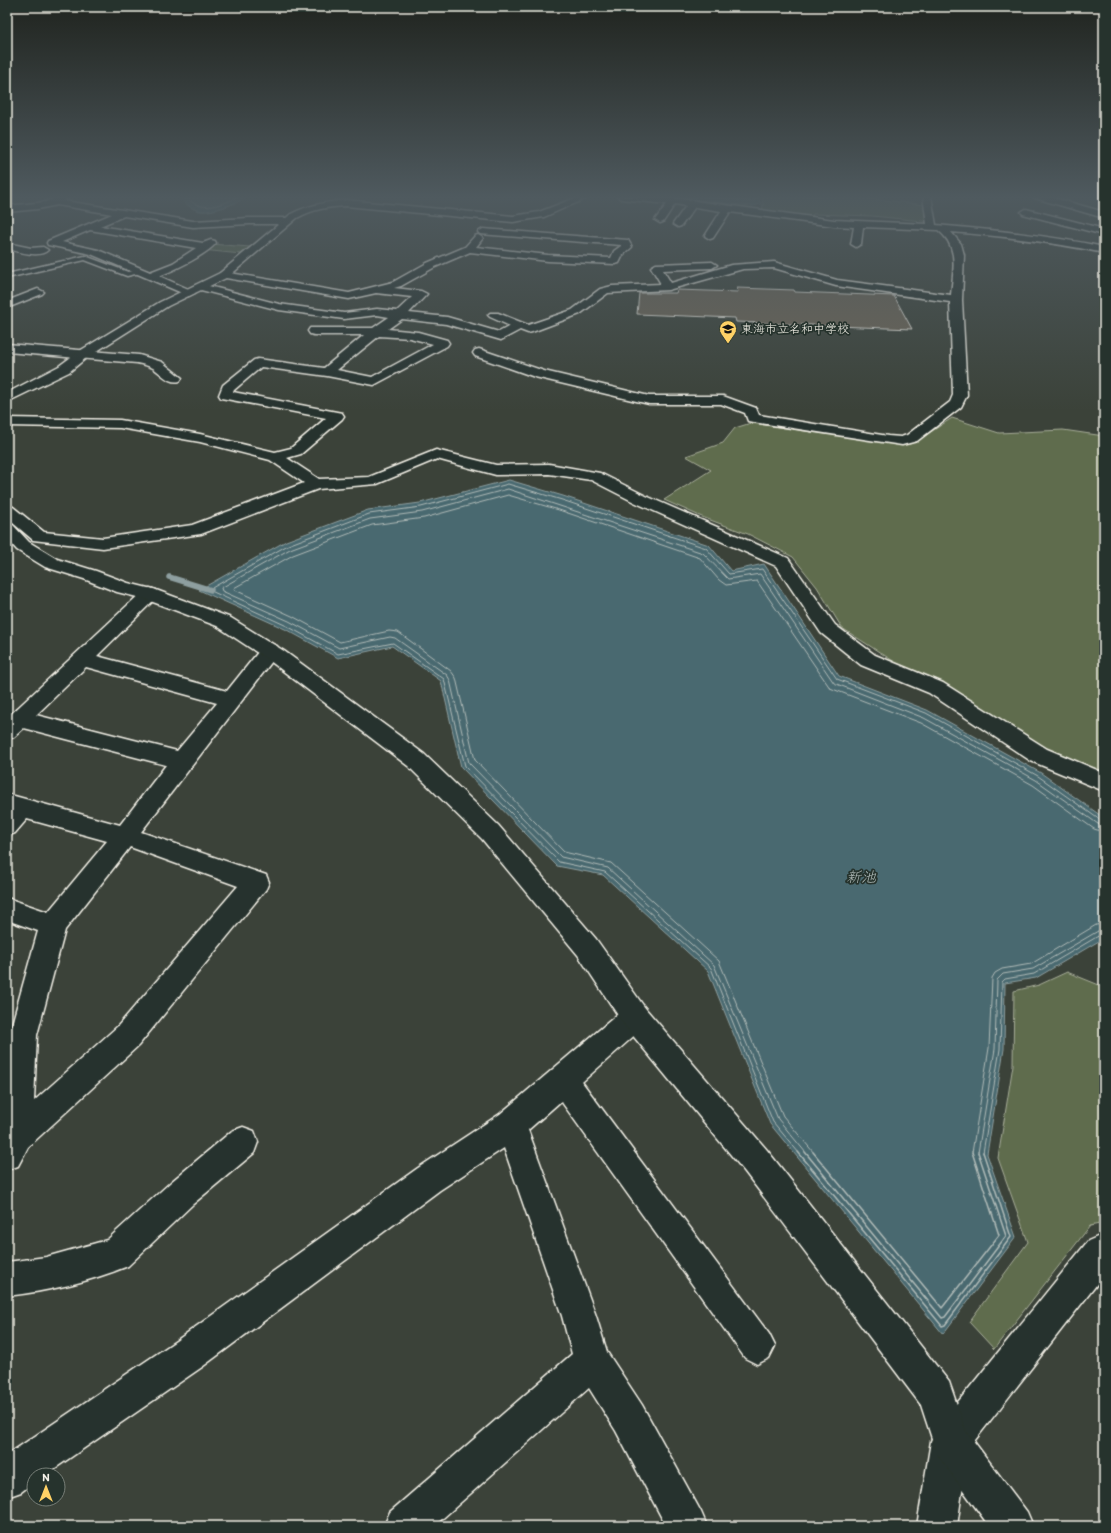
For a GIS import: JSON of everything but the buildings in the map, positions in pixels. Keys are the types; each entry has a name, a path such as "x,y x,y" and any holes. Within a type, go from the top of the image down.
{"street":[{"path":"130,268 188,293"},
{"path":"145,274 168,268"},
{"path":"7,398 64,369 82,355 164,304 224,275 233,268"},
{"path":"224,275 349,296 378,290 397,284 426,268"},
{"path":"656,268 668,287"},
{"path":"494,315 528,329 576,312 604,291 612,289 668,287 741,268"},
{"path":"783,268 836,283 956,299"},
{"path":"479,353 540,374 649,400 723,400 751,411 753,418 902,441 912,438 956,404 960,395 956,299 958,268"},
{"path":"201,287 279,307 344,316 377,312 447,321 501,336 519,325"},
{"path":"328,372 376,332 400,315 421,294 378,290"},
{"path":"7,304 38,292"},
{"path":"275,457 296,451 337,416 226,395 228,388 258,363 328,372 374,381 443,343 414,335 376,332 314,331"},
{"path":"7,348 139,359 157,365 174,378"},
{"path":"7,422 120,424 200,438 275,457 316,484"},
{"path":"7,510 39,536 103,543 195,530 316,484 372,481 436,454 496,470 550,469 596,476 640,499 782,562 828,629 868,660 936,688 1039,755 1104,782"},
{"path":"7,529 23,546 50,563 90,574 123,588 150,594 224,622 270,651 335,698 416,760 490,832 587,947 635,1017 756,1161 936,1395 950,1441 1013,1526"},
{"path":"13,725 150,594"},
{"path":"12,1146 23,1035 53,925 126,836 182,761 270,651"},
{"path":"82,659 231,699"},
{"path":"13,725 182,761"},
{"path":"7,826 14,805 126,836 257,882 128,1036 12,1146"},
{"path":"7,909 53,925"},
{"path":"7,1478 189,1354 429,1179 511,1125 635,1017"},
{"path":"563,1080 757,1346"},
{"path":"511,1125 579,1316 592,1361 629,1418 687,1526"},
{"path":"7,1278 46,1274 116,1254 182,1194 243,1142"},
{"path":"937,1526 950,1441 1100,1253 1104,1252"},
{"path":"404,1526 592,1361"}],"lane":[{"path":"7,276 44,268"},
{"path":"110,268 127,274 145,274"}],"green space":[{"path":"952,418 999,433 1063,430 1104,436 1104,782 1039,755 842,628 817,587 793,557 748,534 702,517 664,500 711,470 686,456 723,443 735,428 751,423 895,444 910,444"},
{"path":"1067,972 1104,987 1104,1223 1090,1226 994,1349 969,1322 1028,1242 998,1158 1013,1065 1014,991 1039,985"}],"water":[{"name":"新池","path":"509,480 563,496 709,545 731,571 764,564 839,676 927,710 1041,773 1104,818 1104,938 1036,978 1005,983 1004,1049 987,1154 1016,1237 943,1334 770,1124 708,971 603,875 557,866 461,767 441,681 392,646 338,658 285,629 199,590 286,541 368,510 420,503"}],"waterway":[{"path":"169,577 211,590"}],"place":[{"name":"東海市立名和中学校","path":"728,344"}]}
